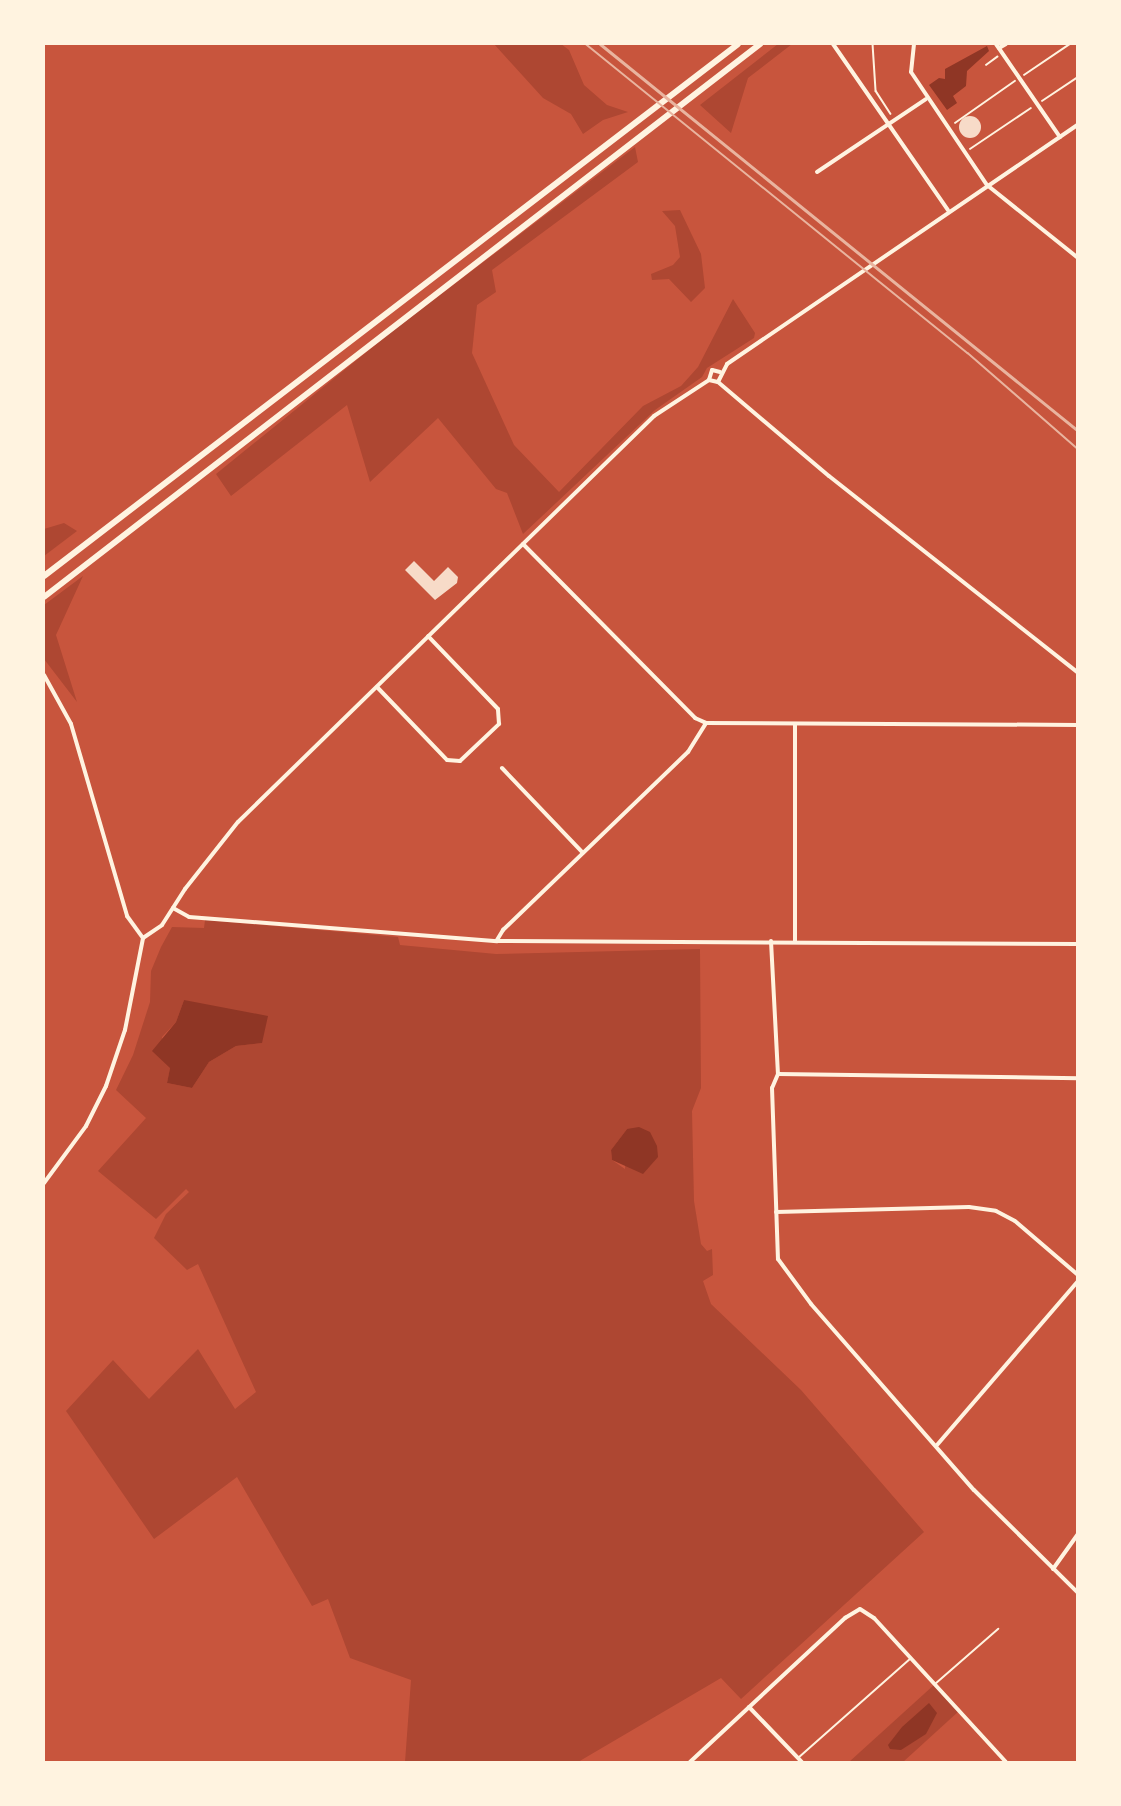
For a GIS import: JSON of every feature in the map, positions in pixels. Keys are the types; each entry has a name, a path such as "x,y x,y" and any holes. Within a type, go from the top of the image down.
{"main road":[{"path":"44,576 738,44"},
{"path":"44,597 760,44"}],"street":[{"path":"833,44 948,210"},
{"path":"914,44 910,72 926,99 987,185 1077,258"},
{"path":"996,44 1060,137"},
{"path":"999,48 1006,44"},
{"path":"817,172 926,99"},
{"path":"718,382 720,372 727,364 948,210 1077,125"},
{"path":"143,938 158,931 172,908 238,822 654,416 710,380 712,370 720,372"},
{"path":"710,380 718,382 829,476 1077,673"},
{"path":"523,544 695,718 706,723 1077,725"},
{"path":"377,687 447,760 460,761 499,724 498,709 429,636"},
{"path":"44,675 71,723 127,916 143,938 125,1030 106,1086 86,1126 44,1183"},
{"path":"497,940 503,930 688,752 706,723"},
{"path":"795,724 795,941"},
{"path":"502,768 583,853"},
{"path":"172,908 189,917 497,940 1077,944"},
{"path":"771,941 778,1074 772,1088 778,1259 790,1280 974,1490 1077,1593"},
{"path":"778,1074 1077,1078"},
{"path":"776,1212 969,1207 996,1211 1015,1221 1077,1275"},
{"path":"937,1446 1077,1281"},
{"path":"1053,1569 1077,1534"},
{"path":"690,1762 845,1618 860,1609 874,1618 1006,1762"},
{"path":"749,1707 802,1762"}],"lane":[{"path":"935,1684 998,1629"},
{"path":"798,1758 910,1659"}],"path":[{"path":"873,44 876,91 894,120"},
{"path":"947,128 1070,44"},
{"path":"986,65 1003,53"},
{"path":"964,153 1077,78"}],"shaded area":[{"path":"494,44 561,44 569,50 584,85 607,105 628,112 603,120 583,134 571,114 543,98"},
{"path":"778,44 792,44 748,78 731,133 700,105"},
{"path":"987,46 989,51 967,71 966,86 953,96 957,103 947,110 929,85 939,78 945,79 945,69"},
{"path":"635,147 638,162 492,270 496,292 477,305 472,353 514,445 559,492 643,406 681,386 698,367 733,299 755,333 754,338 707,368 702,377 655,410 523,534 507,493 496,489 438,418 370,482 347,405 231,496 216,474 390,333"},
{"path":"680,210 701,254 705,288 691,302 669,279 652,280 651,274 673,265 680,257 675,226 662,211"},
{"path":"64,523 77,531 44,556 44,529"},
{"path":"83,576 56,635 77,702 44,659 44,605"},
{"path":"205,920 398,937 400,945 496,954 700,949 701,1088 692,1111 694,1201 701,1244 707,1251 712,1249 713,1275 703,1281 711,1304 801,1390 924,1532 741,1699 721,1678 578,1762 405,1762 411,1680 350,1658 328,1599 312,1606 237,1477 154,1539 66,1411 113,1360 149,1399 198,1349 235,1409 256,1392 198,1264 187,1270 154,1238 166,1214 189,1192 186,1189 156,1219 98,1171 146,1118 116,1090 133,1055 150,1002 151,971 161,947 172,927 204,928","holes":["184,1000 262,1043 236,1046 209,1062 192,1088 167,1083 170,1068 162,1037 176,1022","627,1129 625,1169 612,1160 611,1150"]},
{"path":"184,1000 268,1016 262,1043 236,1046 209,1062 192,1088 167,1083 170,1068 152,1051 176,1022"},
{"path":"639,1127 650,1132 657,1146 658,1157 643,1174 612,1160 611,1150 627,1129"},
{"path":"935,1684 959,1711 903,1762 849,1762"},
{"path":"929,1703 937,1713 926,1734 901,1750 890,1749 888,1745 902,1727"}],"building":[{"path":"970,116 978,119 981,127 978,135 970,138 962,135 959,127 962,119"},
{"path":"414,561 434,581 448,567 458,577 457,583 435,600 405,570"}],"tram line":[{"path":"586,44 968,353 1078,449"}],"railway":[{"path":"600,44 1078,431"}]}
